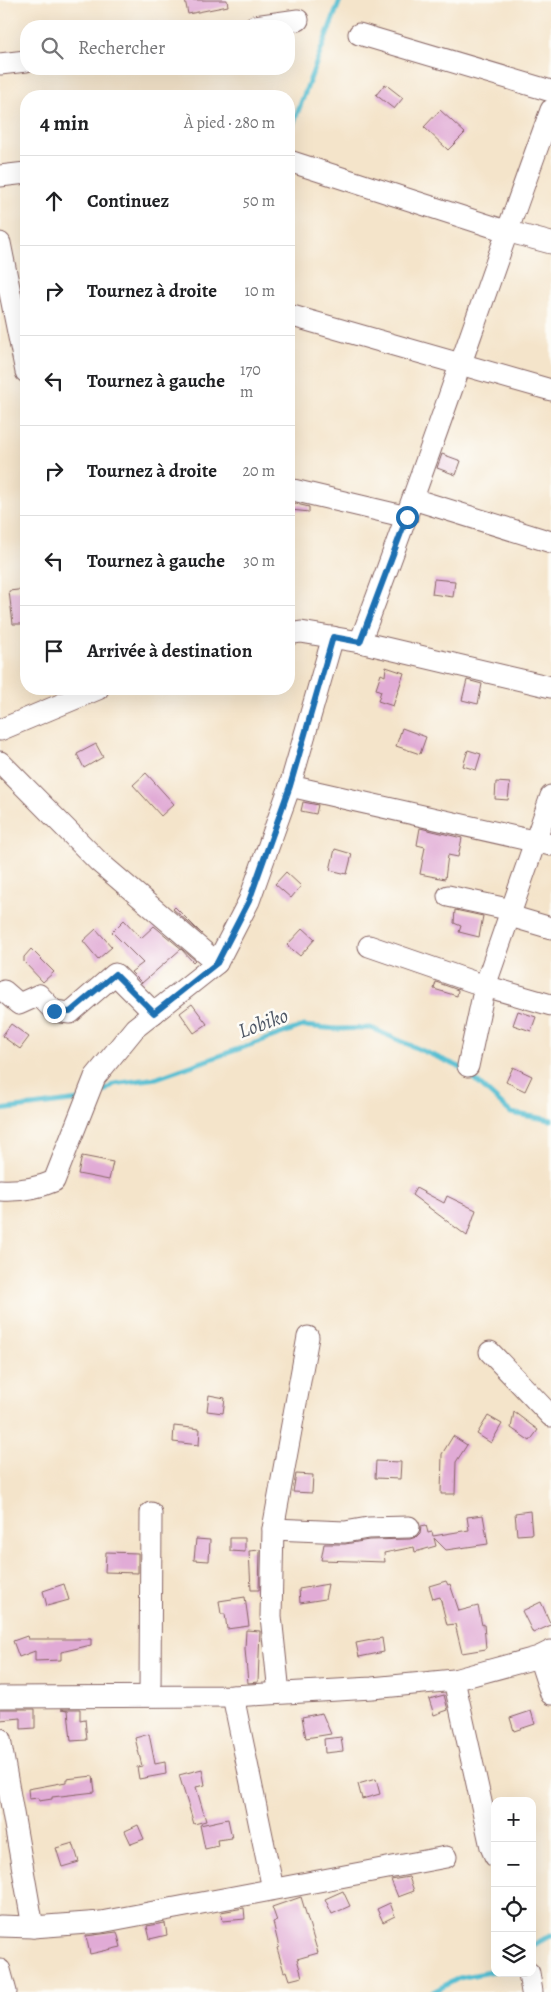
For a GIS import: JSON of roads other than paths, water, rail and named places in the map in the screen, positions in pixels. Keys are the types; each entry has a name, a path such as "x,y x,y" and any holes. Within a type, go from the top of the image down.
{"street":[{"path":"359,34 551,91"},
{"path":"0,64 20,61"},
{"path":"360,642 410,508 506,231 551,110"},
{"path":"295,163 506,231 551,243"},
{"path":"0,176 20,174"},
{"path":"0,243 20,346"},
{"path":"295,317 551,390"},
{"path":"295,489 410,508 551,542"},
{"path":"295,633 301,632 360,642 551,688"},
{"path":"0,1190 16,1191 40,1187 54,1181 95,1077 135,1028 217,963 249,901 290,786 333,637"},
{"path":"0,730 81,695"},
{"path":"0,762 99,862 217,963"},
{"path":"290,786 543,844"},
{"path":"468,1066 485,986 511,913 543,844 551,796"},
{"path":"448,896 511,913 551,928"},
{"path":"369,946 485,986 551,1005"},
{"path":"4,992 19,1004 39,995 54,1011 70,1012 115,974 154,1013"},
{"path":"279,1693 270,1616 273,1529 308,1337"},
{"path":"490,1352 551,1416"},
{"path":"150,1513 150,1695"},
{"path":"273,1529 345,1532 368,1528 409,1527"},
{"path":"0,1696 233,1696 372,1688 454,1680 545,1654 551,1694"},
{"path":"454,1680 491,1847"},
{"path":"233,1696 273,1890"},
{"path":"0,1739 33,1927"},
{"path":"0,1926 33,1927 101,1922 446,1857"},
{"path":"0,1970 6,1992"},
{"path":"530,1977 532,1992"}],"waterway":[{"path":"295,119 340,0"},
{"name":"Lobiko","path":"95,1098 114,1084 157,1078 303,1026 337,1029 371,1028 462,1068 511,1113 551,1120"},
{"name":"Lobiko","path":"0,1110 79,1100"},
{"path":"536,1944 551,1935"},
{"path":"433,1992 459,1978 491,1972"}]}
